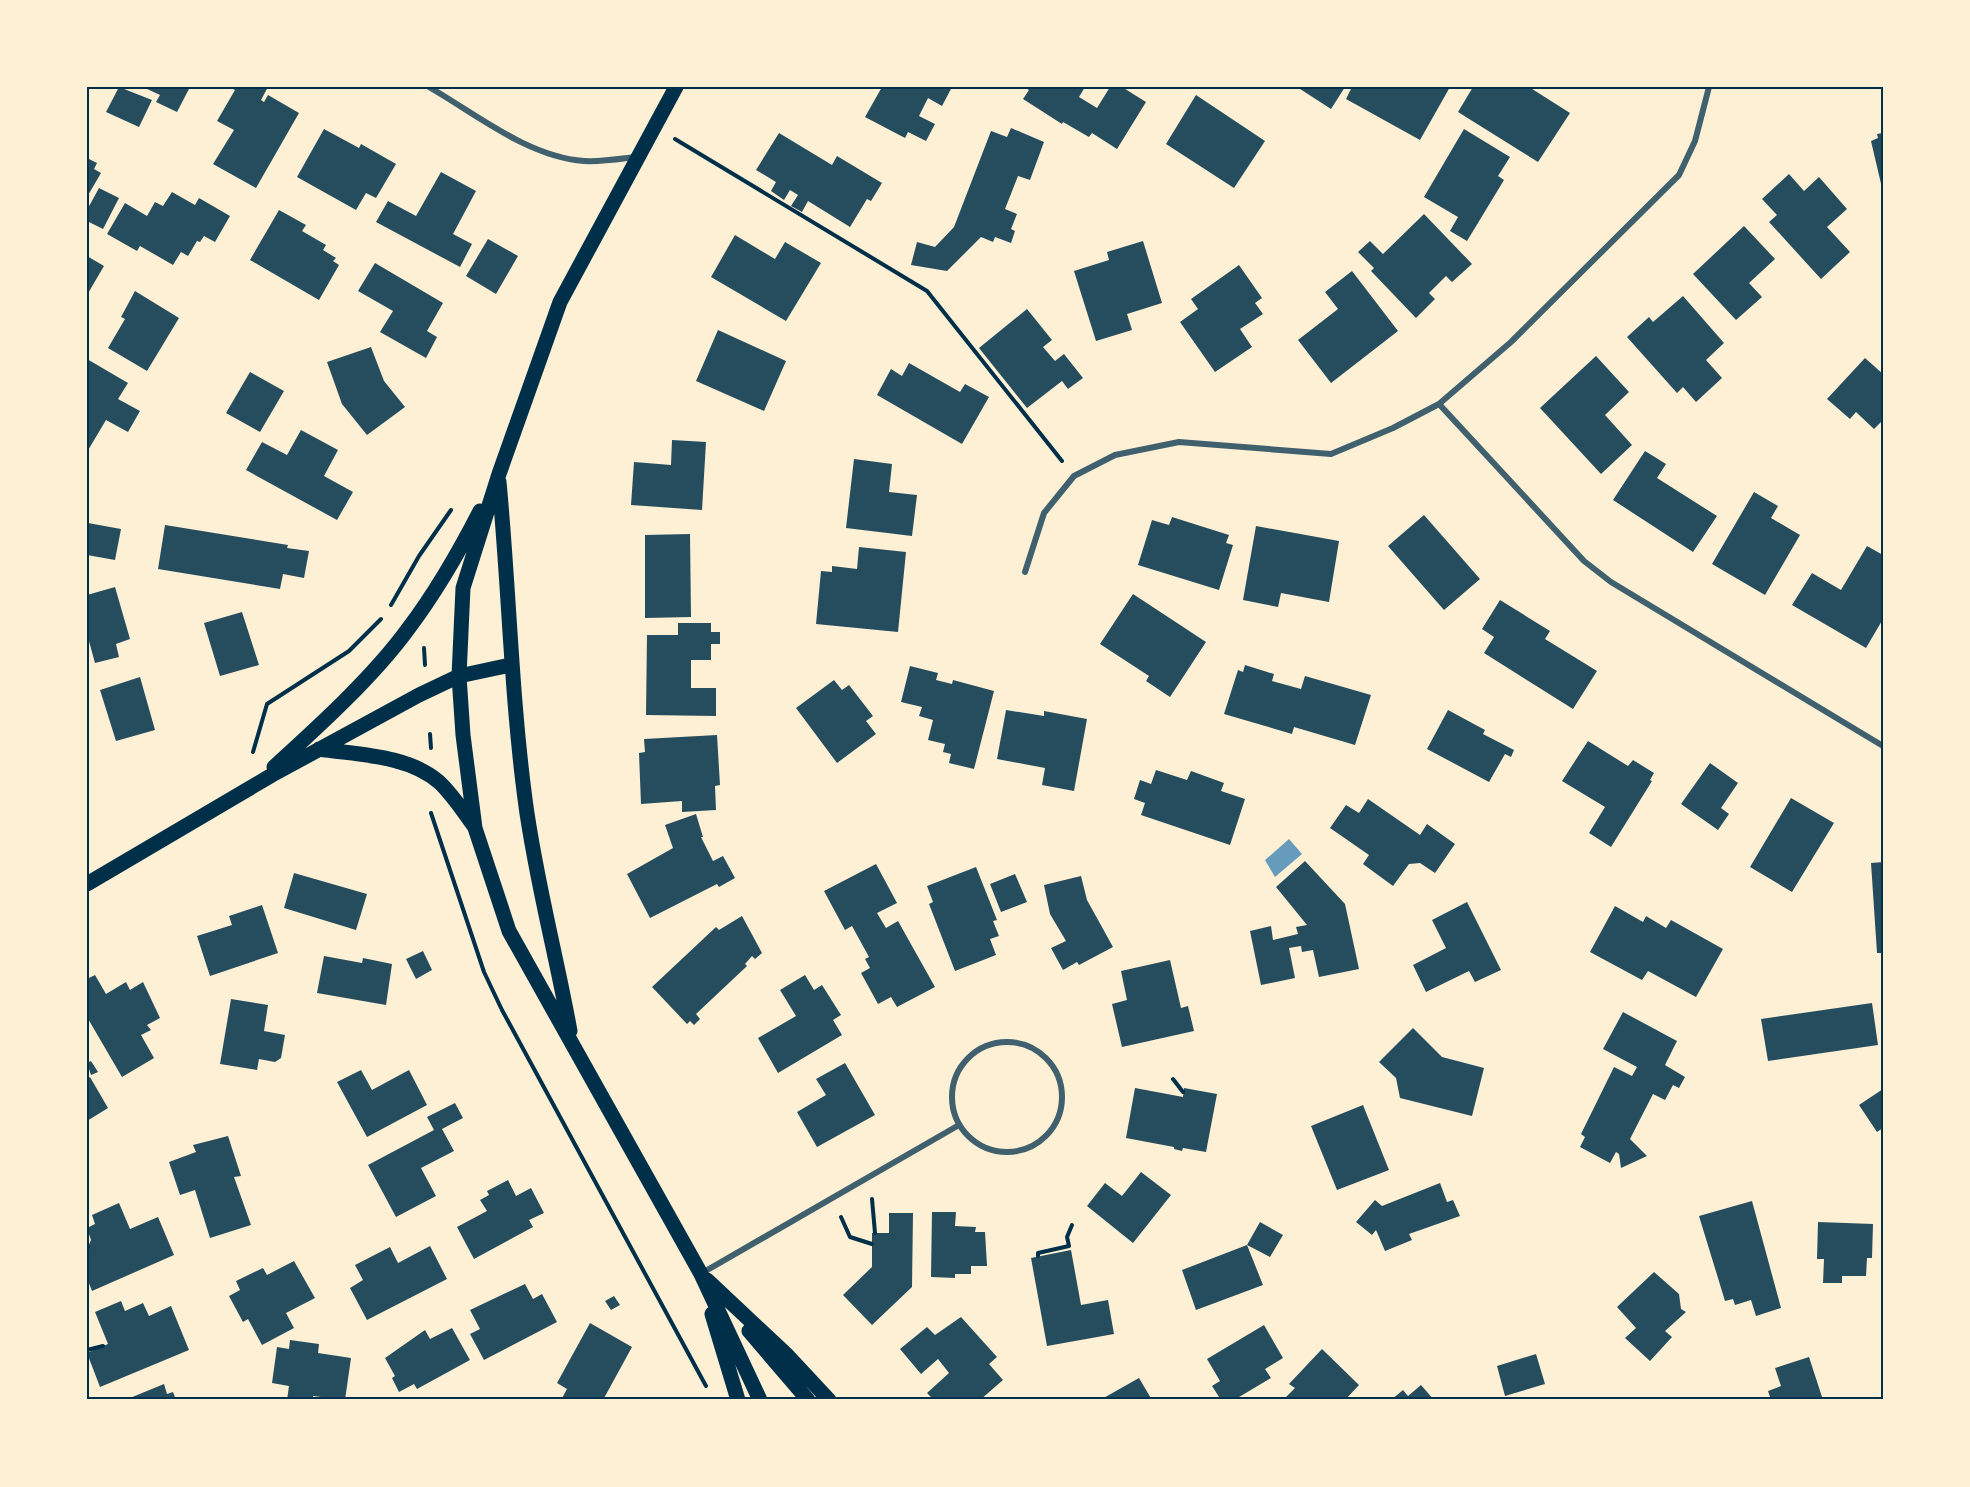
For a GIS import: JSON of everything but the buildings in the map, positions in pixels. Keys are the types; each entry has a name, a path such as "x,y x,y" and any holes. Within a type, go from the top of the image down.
{"main road":[{"path":"676,87 560,302 499,474 463,588 459,676 463,735 475,828 509,931 701,1274 760,1400"},
{"path":"499,474 510,598 510,665 533,848 573,1042"},
{"path":"250,789 314,730 407,631 458,553 499,474"},
{"path":"87,884 320,749 459,676 510,665"},
{"path":"320,749 398,762 420,769 440,783 475,828"},
{"path":"701,1274 738,1400"},
{"path":"701,1274 808,1400"},
{"path":"701,1274 788,1356 829,1400"}],"street":[{"path":"429,87 513,137 547,153 583,161 637,157"},
{"path":"1025,572 1044,513 1074,476 1115,455 1179,442 1331,454 1393,428 1439,404 1511,342 1679,175 1695,141 1709,87"},
{"path":"1439,404 1584,561 1611,582 1883,746"},
{"path":"1014,1042 1039,1052 1053,1066 1062,1089 1061,1110 1051,1131 1032,1147 1009,1152 985,1148 966,1134 959,1125 953,1109 954,1084 960,1069 977,1051 996,1043 1014,1042"},
{"path":"701,1274 959,1125"}],"path":[{"path":"654,127 927,291 1074,476"},
{"path":"267,704 329,665 362,639 387,612 407,582 419,556"},
{"path":"428,754 432,746 430,734"},
{"path":"427,805 484,972 502,1010 708,1390"},
{"path":"1173,1079 1183,1092"},
{"path":"872,1199 875,1233"},
{"path":"841,1217 850,1237 872,1244"},
{"path":"1038,1256 1038,1253 1069,1246 1067,1237 1072,1225"},
{"path":"87,1350 103,1346"}],"water":[{"path":"1289,839 1302,854 1275,877 1265,860"}]}
